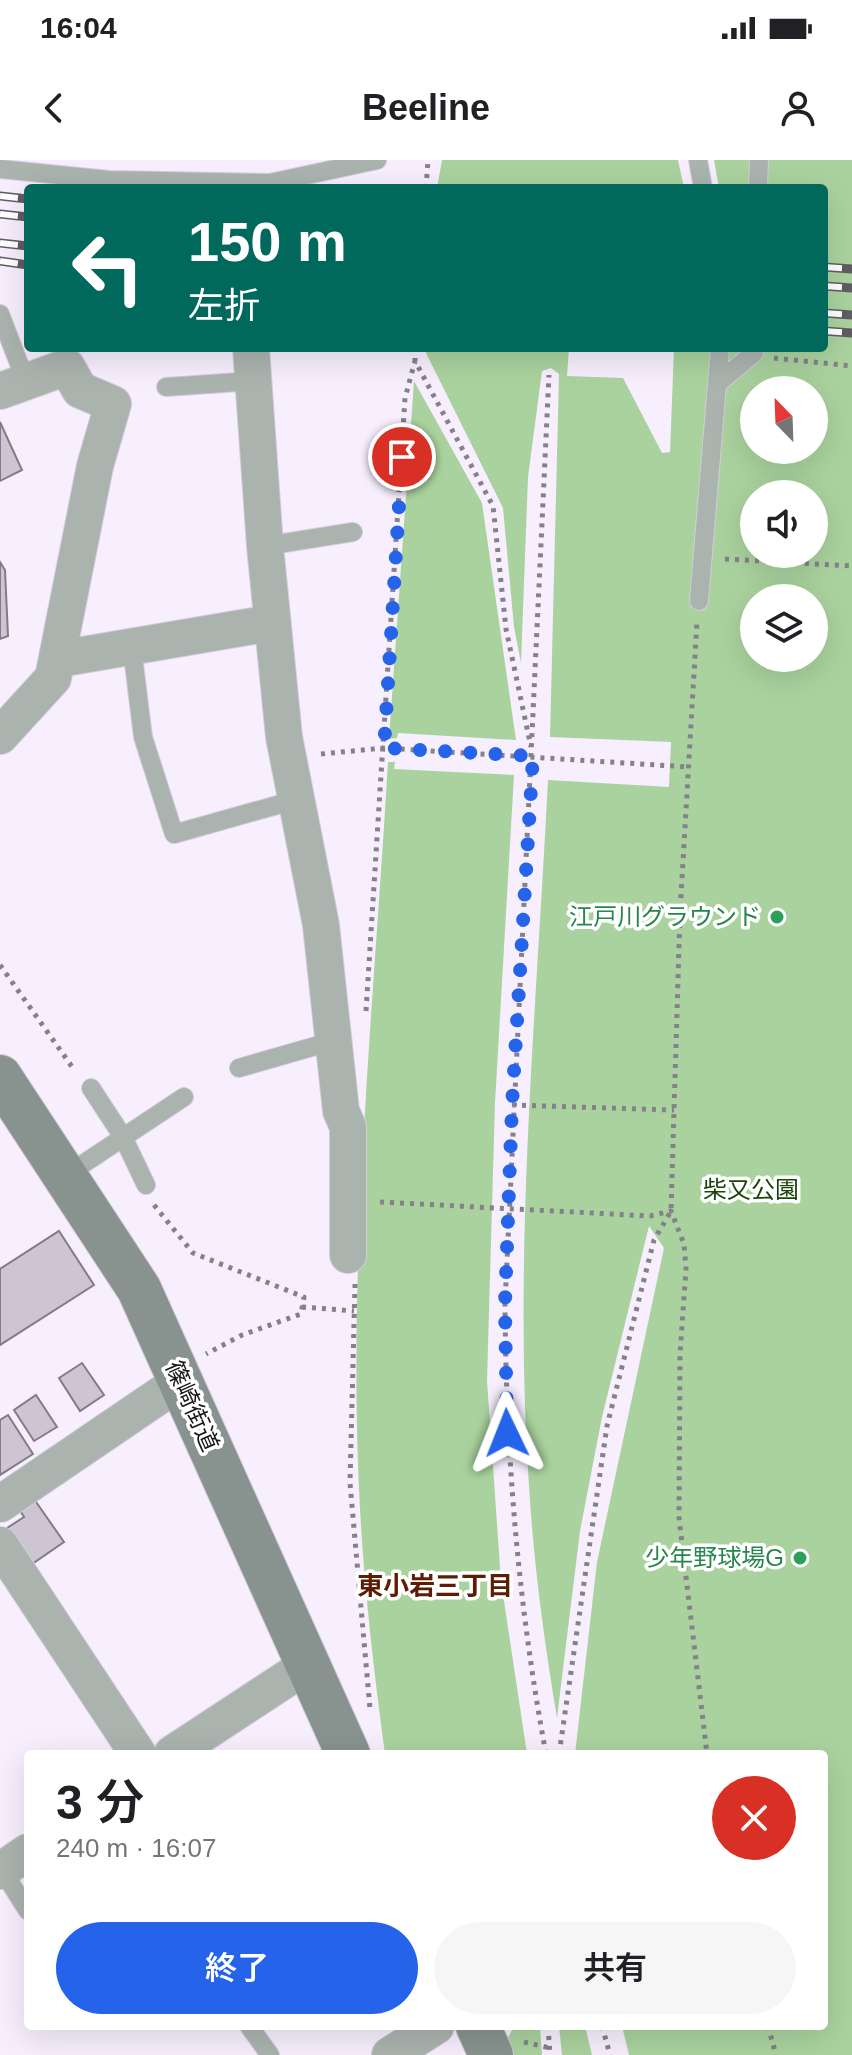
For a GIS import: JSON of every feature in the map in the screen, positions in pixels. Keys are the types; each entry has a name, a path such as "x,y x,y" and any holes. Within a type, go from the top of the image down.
{"main road":[{"name":"篠崎街道","path":"0,1077 139,1289 187,1371 346,1750"},
{"path":"480,2030 491,2055"}],"street":[{"path":"0,736 53,678 95,466 113,404 80,390 63,359 13,386"},
{"path":"252,365 271,623 295,800 321,925 341,1111 348,1127 348,1255"},
{"path":"59,659 271,623"},
{"path":"0,1504 187,1371"},
{"path":"0,1545 135,1750"},
{"path":"178,1750 309,1664"},
{"path":"390,2055 430,2030"}],"lane":[{"path":"0,169 56,181 270,183 377,160"},
{"path":"698,160 702,184"},
{"path":"758,184 759,160"},
{"path":"0,314 13,386"},
{"path":"699,601 720,352"},
{"path":"718,383 752,352"},
{"path":"166,387 252,365"},
{"path":"265,546 353,532"},
{"path":"132,648 143,737 174,834 295,800"},
{"path":"239,1068 333,1041"},
{"path":"91,1088 123,1137 146,1185"},
{"path":"65,1176 184,1097"},
{"path":"10,1864 24,1901"},
{"path":"252,2030 270,2055"}],"path":[{"path":"426,184 428,160"},
{"path":"384,748 405,398 415,352"},
{"path":"760,352 787,361 852,366"},
{"path":"415,361 493,506 506,629 533,756"},
{"path":"545,1750 527,1646 510,1485 505,1319 512,1105 533,756 549,375"},
{"path":"702,558 852,566"},
{"path":"699,601 671,1211 684,1244 686,1269 680,1354 679,1518 707,1750"},
{"path":"288,757 384,748 689,767"},
{"path":"0,965 87,1088 91,1088"},
{"path":"512,1105 674,1110"},
{"path":"146,1185 144,1187 164,1222 193,1253 304,1297 301,1314 242,1335 187,1371"},
{"path":"377,1202 650,1216 671,1211"},
{"path":"560,1750 607,1426 654,1240 671,1211"},
{"path":"302,1307 354,1311"},
{"path":"548,2030 550,2055"},
{"path":"603,2030 610,2055"},
{"path":"769,2030 776,2055"}],"green space":[{"path":"442,160 678,160 683,184 438,184"},
{"name":"柴又公園","path":"714,160 852,160 852,2055 629,2055 623,2030 828,2030 828,1750 575,1750 597,1562 664,1248 649,1226 602,1417 580,1531 557,1718 532,1528 525,1411 524,1321 528,1140 548,780 669,787 671,742 550,737 559,374 551,368 542,371 528,477 521,663 514,627 503,508 426,352 569,352 567,376 623,378 662,453 670,452 674,352 828,352 828,184 718,184"},
{"path":"414,381 482,503 516,740 398,733 397,738 389,739"},
{"path":"388,762 395,762 394,769 514,775 495,1103 487,1381 501,1581 526,1750 385,1750 363,1555 359,1489 357,1307 364,1125"},
{"path":"512,2030 540,2030 542,2055 509,2055 504,2045"},
{"path":"559,2030 586,2030 592,2055 562,2055"}],"building":[{"path":"0,422 22,470 0,481"},
{"path":"0,562 5,570 8,636 0,639"},
{"path":"59,1231 94,1285 0,1345 0,1269"},
{"path":"82,1363 104,1395 80,1411 59,1378"},
{"path":"36,1395 57,1427 34,1441 14,1410"},
{"path":"8,1415 33,1454 0,1475 0,1420"},
{"path":"34,1499 64,1542 32,1564 7,1528 24,1517 19,1509"}],"railway":[{"path":"0,196 24,199"},
{"path":"0,214 24,217"},
{"path":"0,243 24,246"},
{"path":"0,261 24,264"},
{"path":"828,267 852,269"},
{"path":"828,286 852,288"},
{"path":"828,313 852,315"},
{"path":"828,331 852,333"}],"place":[{"name":"江戸川グラウンド","path":"777,917"},
{"name":"少年野球場G","path":"800,1558"}],"district":[{"name":"東小岩三丁目","path":"435,1586"}],"route":[{"path":"402,457 384,748 533,756 512,1105 505,1304 507,1433"}]}
